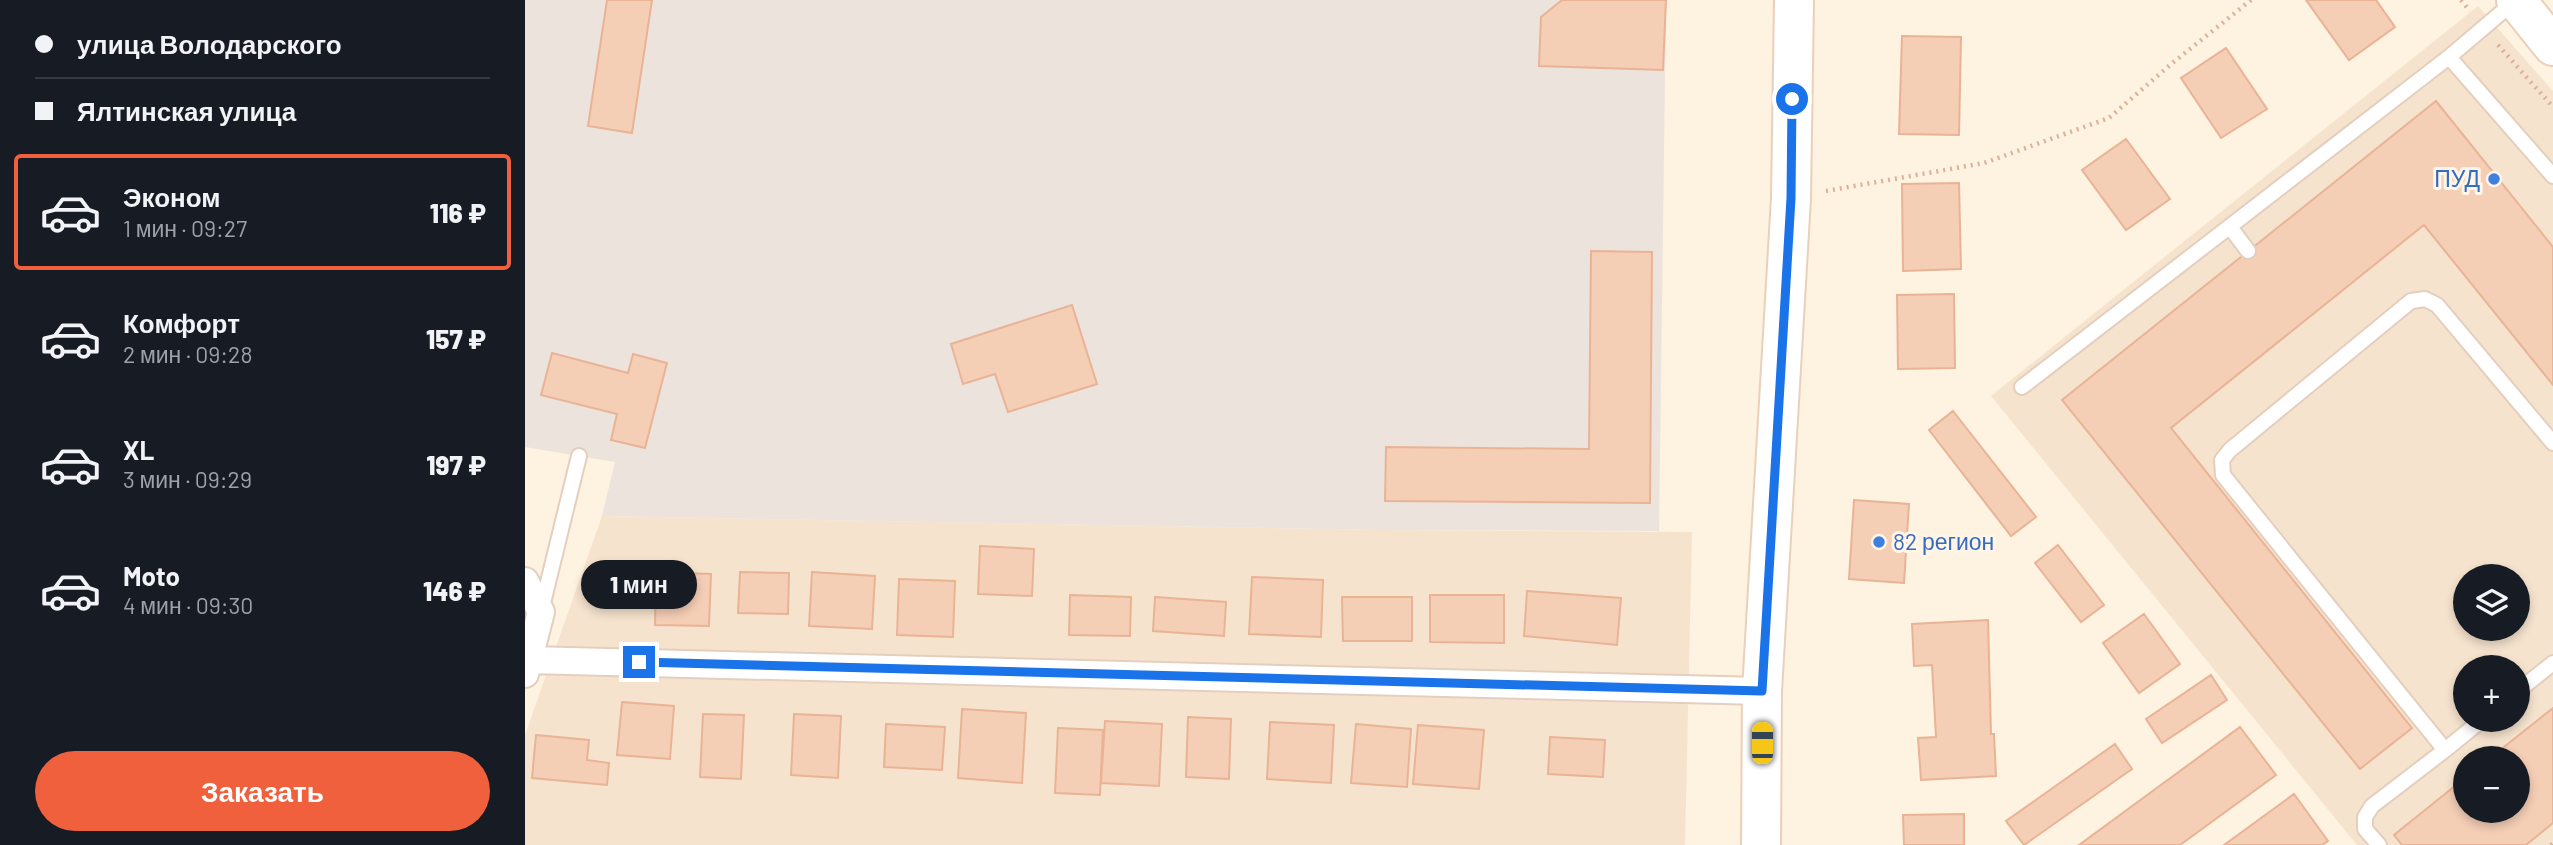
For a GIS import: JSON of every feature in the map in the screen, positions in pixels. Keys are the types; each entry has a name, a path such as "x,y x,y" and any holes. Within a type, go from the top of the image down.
{"main road":[{"path":"1761,845 1762,691 1791,198 1794,0"},
{"path":"2516,0 2553,46"}],"street":[{"path":"525,581 533,608 527,668 1762,691"}],"lane":[{"path":"2022,387 2449,57 2516,0"},
{"path":"2449,57 2553,176"},
{"path":"2230,227 2248,251"},
{"path":"2445,750 2223,475 2222,460 2230,450 2411,301 2425,299 2437,305 2553,443"},
{"path":"533,608 579,456"},
{"path":"2530,681 2553,663"},
{"path":"2379,845 2365,829 2365,817 2372,806 2467,732"}],"path":[{"path":"1791,198 1984,163 2109,118 2251,0"},
{"path":"2461,0 2553,107"}],"shaded area":[{"path":"525,0 1666,0 1659,531 1381,530 602,516 615,462 525,447"},
{"path":"2478,6 2553,91 2553,845 2357,845 1991,396"},
{"path":"602,516 1381,530 1692,532 1685,845 525,845 525,735"}],"building":[{"path":"607,0 652,0 632,133 588,126"},
{"path":"1562,0 1666,0 1663,70 1539,66 1541,17"},
{"path":"2306,0 2376,0 2395,27 2349,60"},
{"path":"1902,36 1961,37 1959,135 1899,134"},
{"path":"2226,48 2267,109 2221,138 2181,78"},
{"path":"2436,101 2553,247 2553,385 2424,225 2171,428 2412,728 2360,769 2062,400"},
{"path":"2126,139 2170,199 2126,230 2082,170"},
{"path":"1959,183 1961,269 1903,271 1902,184"},
{"path":"1591,251 1652,252 1650,503 1385,501 1386,447 1589,449"},
{"path":"1954,294 1955,368 1898,369 1897,295"},
{"path":"1072,305 1097,384 1008,412 995,374 963,384 951,344"},
{"path":"552,353 628,373 633,354 667,363 645,448 611,440 617,414 541,395"},
{"path":"1953,411 2036,517 2011,536 1929,430"},
{"name":"82 регион","path":"1854,500 1909,504 1904,583 1849,579"},
{"path":"2058,545 2104,605 2081,622 2035,563"},
{"path":"980,546 1034,549 1032,596 978,594"},
{"path":"656,572 711,574 709,626 655,625"},
{"path":"740,572 789,573 788,614 738,613"},
{"path":"812,572 875,576 872,629 809,626"},
{"path":"1252,577 1323,580 1321,637 1249,634"},
{"path":"899,579 955,581 953,637 897,635"},
{"path":"1527,591 1621,598 1617,645 1524,636"},
{"path":"1070,595 1131,597 1130,636 1069,635"},
{"path":"1430,595 1504,595 1504,643 1430,642"},
{"path":"1155,597 1226,602 1224,636 1153,631"},
{"path":"1342,597 1412,597 1412,641 1343,641"},
{"path":"2144,614 2180,664 2139,693 2103,643"},
{"path":"1988,620 1991,734 1994,734 1996,776 1921,780 1918,738 1936,737 1932,665 1914,666 1912,624"},
{"path":"2211,675 2227,700 2162,743 2146,719"},
{"path":"622,702 674,706 670,759 617,755"},
{"path":"2553,708 2553,823 2526,845 2402,845 2394,835 2453,787 2453,823 2530,823 2530,746 2505,746 2523,732 2530,732 2530,726"},
{"path":"962,709 1026,713 1022,783 958,778"},
{"path":"703,714 744,715 741,779 700,777"},
{"path":"794,714 841,716 838,778 791,775"},
{"path":"1188,717 1231,719 1229,779 1186,777"},
{"path":"1105,721 1162,724 1159,786 1101,783"},
{"path":"1270,722 1334,725 1331,783 1267,779"},
{"path":"886,724 945,727 942,770 884,767"},
{"path":"1356,724 1411,729 1407,787 1351,783"},
{"path":"1418,725 1484,730 1479,789 1413,784"},
{"path":"2240,727 2276,775 2180,845 2079,845"},
{"path":"1058,728 1103,730 1100,795 1055,793"},
{"path":"536,735 589,740 587,760 609,763 607,785 532,778"},
{"path":"1550,737 1605,740 1603,777 1548,774"},
{"path":"2115,744 2132,769 2024,845 2006,821"},
{"path":"2294,794 2328,841 2322,845 2224,845"},
{"path":"1964,814 1964,845 1904,845 1903,815"}],"place":[{"name":"ПУД","path":"2494,179"},
{"name":"82 регион","path":"1879,542"}],"route":[{"path":"639,662 1762,691 1791,198 1792,99"}]}
